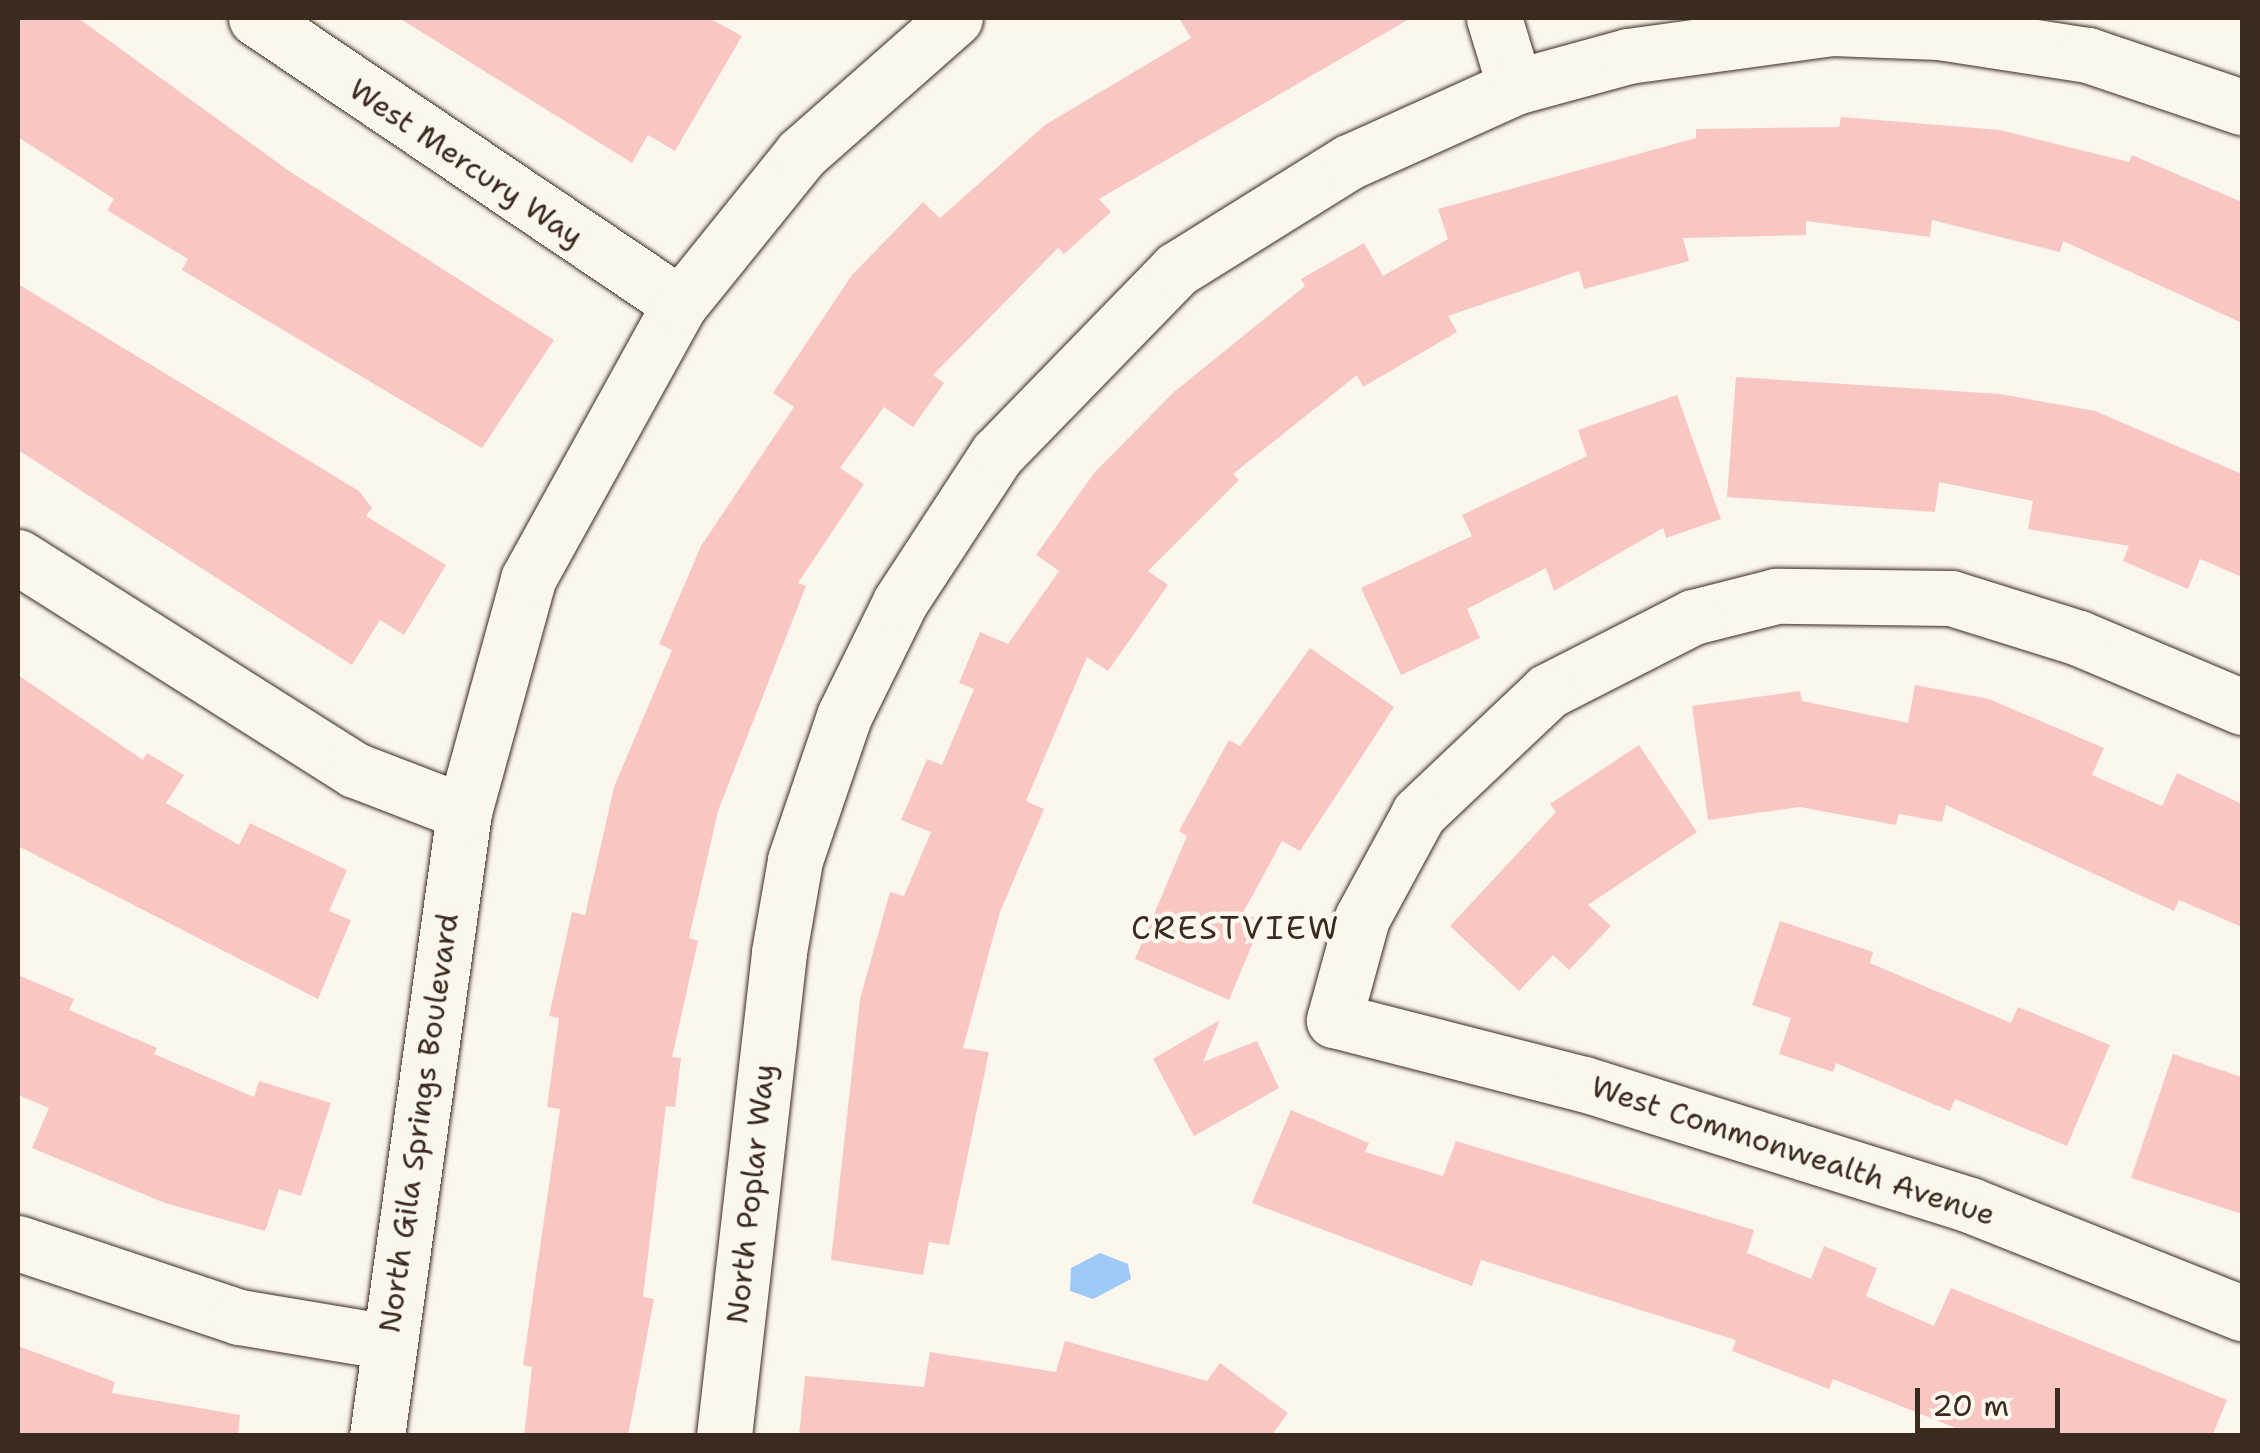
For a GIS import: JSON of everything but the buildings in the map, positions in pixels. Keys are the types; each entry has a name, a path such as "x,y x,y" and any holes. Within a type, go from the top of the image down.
{"street":[{"name":"West Mercury Way","path":"256,18 680,304"},
{"name":"North Gila Springs Boulevard","path":"377,1436 464,812 528,579 680,304 801,154 955,18"},
{"path":"1494,18 1515,87"},
{"name":"North Poplar Way","path":"724,1436 779,952 795,860 844,716 900,602 997,454 1177,269 1348,162 1515,87 1628,56 1832,28 1939,32 2088,55 2242,106"},
{"path":"18,556 354,770 464,812"},
{"name":"West Commonwealth Avenue","path":"2242,706 2064,632 1951,598 1776,596 1693,617 1606,654 1548,692 1418,813 1362,918 1334,1020 1584,1084 1970,1205 2242,1313"},
{"path":"18,1244 240,1317 388,1342"}],"water":[{"path":"1100,1253 1128,1264 1131,1279 1093,1299 1070,1291 1071,1268"}],"district":[{"name":"CRESTVIEW","path":"1236,928"}]}
